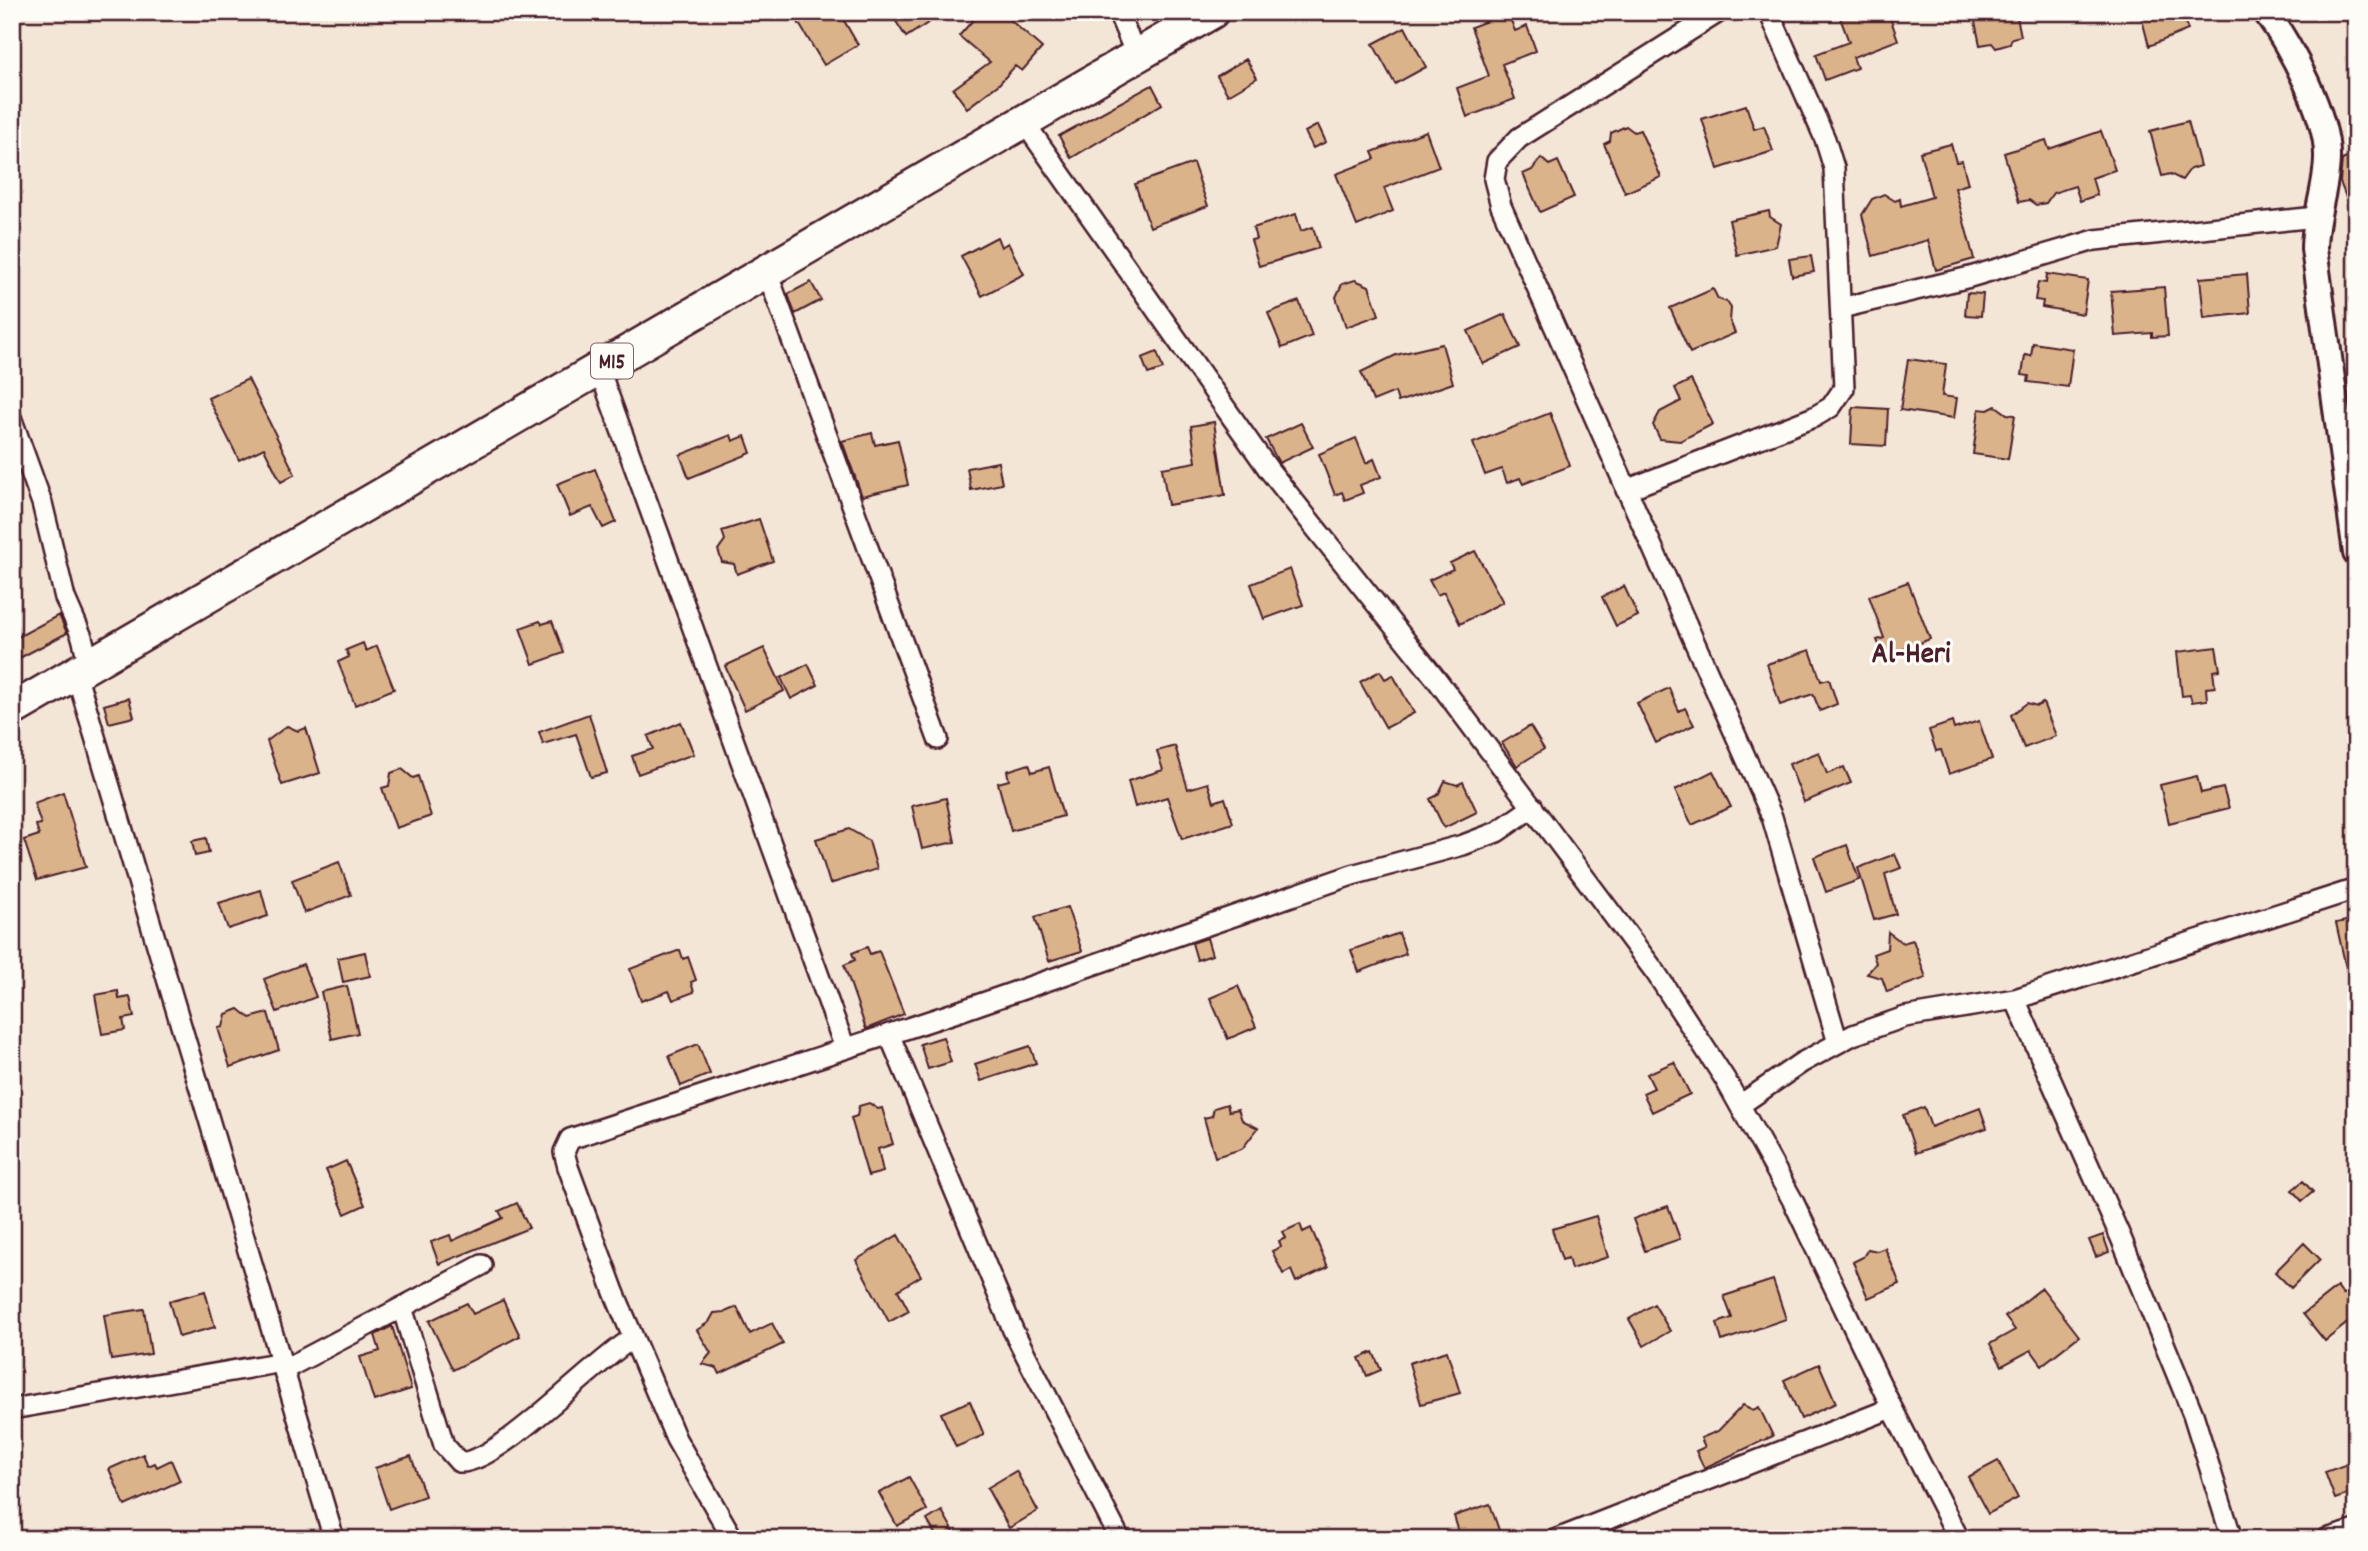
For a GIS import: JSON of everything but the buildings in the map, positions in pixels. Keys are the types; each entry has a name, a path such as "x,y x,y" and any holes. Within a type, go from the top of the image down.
{"highway":[{"name":"M15","path":"12,710 1212,12"}],"street":[{"path":"1118,12 1137,57"},
{"path":"1719,12 1519,138 1497,161 1494,179 1501,206 1772,817 1838,1043"},
{"path":"1626,490 1814,417 1831,407 1844,388 1834,168 1825,139 1769,12"},
{"path":"2266,12 2304,80 2321,122 2328,154 2316,217 2314,248 2356,553"},
{"path":"1024,122 1269,470 1437,680 1656,973 1740,1105 1793,1201 1892,1408 1959,1539"},
{"path":"1841,308 1970,277 2095,240 2316,217"},
{"path":"767,271 938,739"},
{"path":"599,369 845,1048"},
{"path":"12,420 42,503 65,598 82,637 83,669 164,976 284,1366 334,1539"},
{"path":"733,1539 676,1439 633,1338 568,1167 565,1144 585,1133 889,1034 1352,875 1463,845 1497,832 1533,807"},
{"path":"1740,1105 1801,1063 1838,1043 1905,1017 2015,999 2356,889"},
{"path":"2015,999 2121,1238 2193,1414 2232,1539"},
{"path":"889,1034 1013,1330 1120,1539"},
{"path":"12,1409 284,1366 482,1265"},
{"path":"402,1307 444,1445 459,1462 480,1459 499,1448 570,1386 633,1338"},
{"path":"1557,1539 1892,1408"},
{"path":"2326,1539 2356,1531"}],"district":[{"name":"Al-Heri","path":"1911,652"}]}
